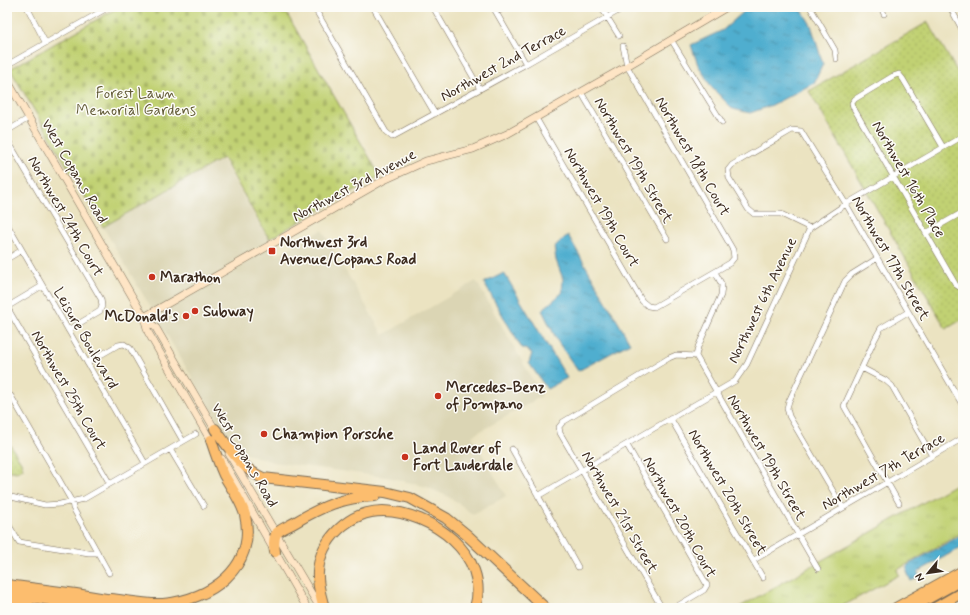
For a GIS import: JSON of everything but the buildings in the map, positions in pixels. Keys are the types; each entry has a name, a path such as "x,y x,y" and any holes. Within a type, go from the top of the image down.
{"highway":[{"path":"215,429 244,466 251,472 263,478 400,494 414,499 446,518 463,532 545,608"},
{"path":"111,600 154,604 184,600 213,588 226,578 235,567 242,554 245,544 247,534 246,519 242,506 224,474 211,440"},
{"path":"275,552 274,542 276,534 317,510 333,503 366,496 392,497 431,509"},
{"path":"324,608 319,589 318,576 320,562 325,547 335,533 351,520 366,514 382,511 401,514 420,520 444,533 458,545 468,557 476,576 478,591 475,608"},
{"path":"896,608 963,571"},
{"path":"911,608 963,579"},
{"path":"7,585 62,592 159,608"},
{"path":"936,608 963,592"},
{"path":"7,593 102,608"},
{"path":"7,600 58,608"},
{"path":"949,608 963,600"}],"main road":[{"name":"Northwest 3rd Avenue","path":"144,317 390,177 426,161 473,149 507,134 672,41 727,7"},
{"name":"West Copans Road","path":"7,80 144,317 148,332 308,608"},
{"name":"West Copans Road","path":"144,317 156,328 320,608"}],"street":[{"path":"26,7 46,42"},
{"path":"7,65 109,7"},
{"name":"Northwest 2nd Terrace","path":"314,7 386,132 392,137 526,64 625,7"},
{"path":"373,7 435,114"},
{"path":"433,7 480,89"},
{"path":"493,7 526,64"},
{"path":"496,12 506,7"},
{"path":"601,7 619,36"},
{"path":"810,7 835,50 836,59"},
{"path":"880,7 884,14"},
{"path":"950,7 963,31"},
{"path":"957,20 963,17"},
{"path":"672,41 722,122"},
{"name":"Northwest 18th Court","path":"623,46 627,66 733,250 734,258 730,263 715,272"},
{"name":"Northwest 16th Place","path":"943,147 899,74 855,99 852,103 926,233 961,287"},
{"name":"Northwest 19th Street","path":"581,92 667,240"},
{"path":"7,131 29,118"},
{"name":"Northwest 19th Court","path":"536,118 642,301 648,306 654,307 715,272"},
{"name":"Northwest 17th Street","path":"810,228 781,214 754,214 748,209 729,178 728,170 732,165 792,130 801,131 846,204 876,259 963,406"},
{"name":"Northwest 6th Avenue","path":"538,496 735,381 747,364 810,228 846,204 963,136"},
{"name":"Northwest 24th Court","path":"7,139 101,299 102,306 100,311 68,330"},
{"path":"926,233 963,212"},
{"name":"Leisure Boulevard","path":"7,224 145,463"},
{"path":"7,259 22,250"},
{"path":"843,508 789,416 787,408 844,281 852,274 876,259"},
{"path":"696,356 698,347 721,295 722,285 715,272"},
{"path":"7,307 42,286"},
{"name":"Northwest 25th Court","path":"7,307 110,484"},
{"path":"899,503 844,406 881,328 908,312"},
{"path":"87,363 118,345 124,344 130,348 183,441"},
{"name":"Northwest 21st Street","path":"662,608 560,433 559,427 563,422 669,358 676,355 696,356"},
{"name":"Northwest 19th Street","path":"696,356 818,569"},
{"path":"862,368 885,380 892,386 932,456"},
{"path":"7,394 11,396 72,502 73,508 110,573"},
{"name":"Northwest 20th Street","path":"671,419 754,560 763,578"},
{"path":"7,496 45,505 60,504 84,499 196,434"},
{"name":"Northwest 7th Terrace","path":"754,560 963,438"},
{"name":"Northwest 20th Court","path":"627,445 707,585 704,590 674,608"},
{"path":"170,449 204,506"},
{"path":"512,450 578,567"},
{"path":"7,522 19,542 89,553 98,553"}],"shaded area":[{"path":"222,160 277,255 322,230 383,335 476,281 542,396 472,436 506,496 473,515 447,496 427,487 392,478 273,462 235,450 103,227"}],"green space":[{"name":"Forest Lawn Memorial Gardens","path":"119,7 283,7 380,176 269,239 223,158 103,227 10,69"},
{"path":"928,22 963,81 963,319 946,329 809,91"},
{"path":"7,440 21,462 23,469 16,472 7,470"},
{"path":"963,480 963,532 897,570 899,575 839,608 738,608"}],"water":[{"path":"749,7 800,7 811,25 823,64 814,83 772,105 750,113 733,109 712,88 698,65 691,45 723,30"},
{"path":"568,235 630,343 578,371 558,342 542,310 562,293 563,279 556,260 554,247"},
{"path":"504,273 567,378 547,389 529,363 532,353 521,347 484,283"},
{"path":"963,534 963,546 918,572 919,577 911,581 907,572 908,565"}],"place":[{"name":"Northwest 3rd Avenue/Copans Road","path":"272,251"},
{"name":"Marathon","path":"152,277"},
{"name":"Subway","path":"195,311"},
{"name":"McDonald's","path":"186,316"},
{"name":"Mercedes-Benz of Pompano","path":"438,396"},
{"name":"Champion Porsche","path":"264,434"},
{"name":"Land Rover of Fort Lauderdale","path":"405,457"}]}
